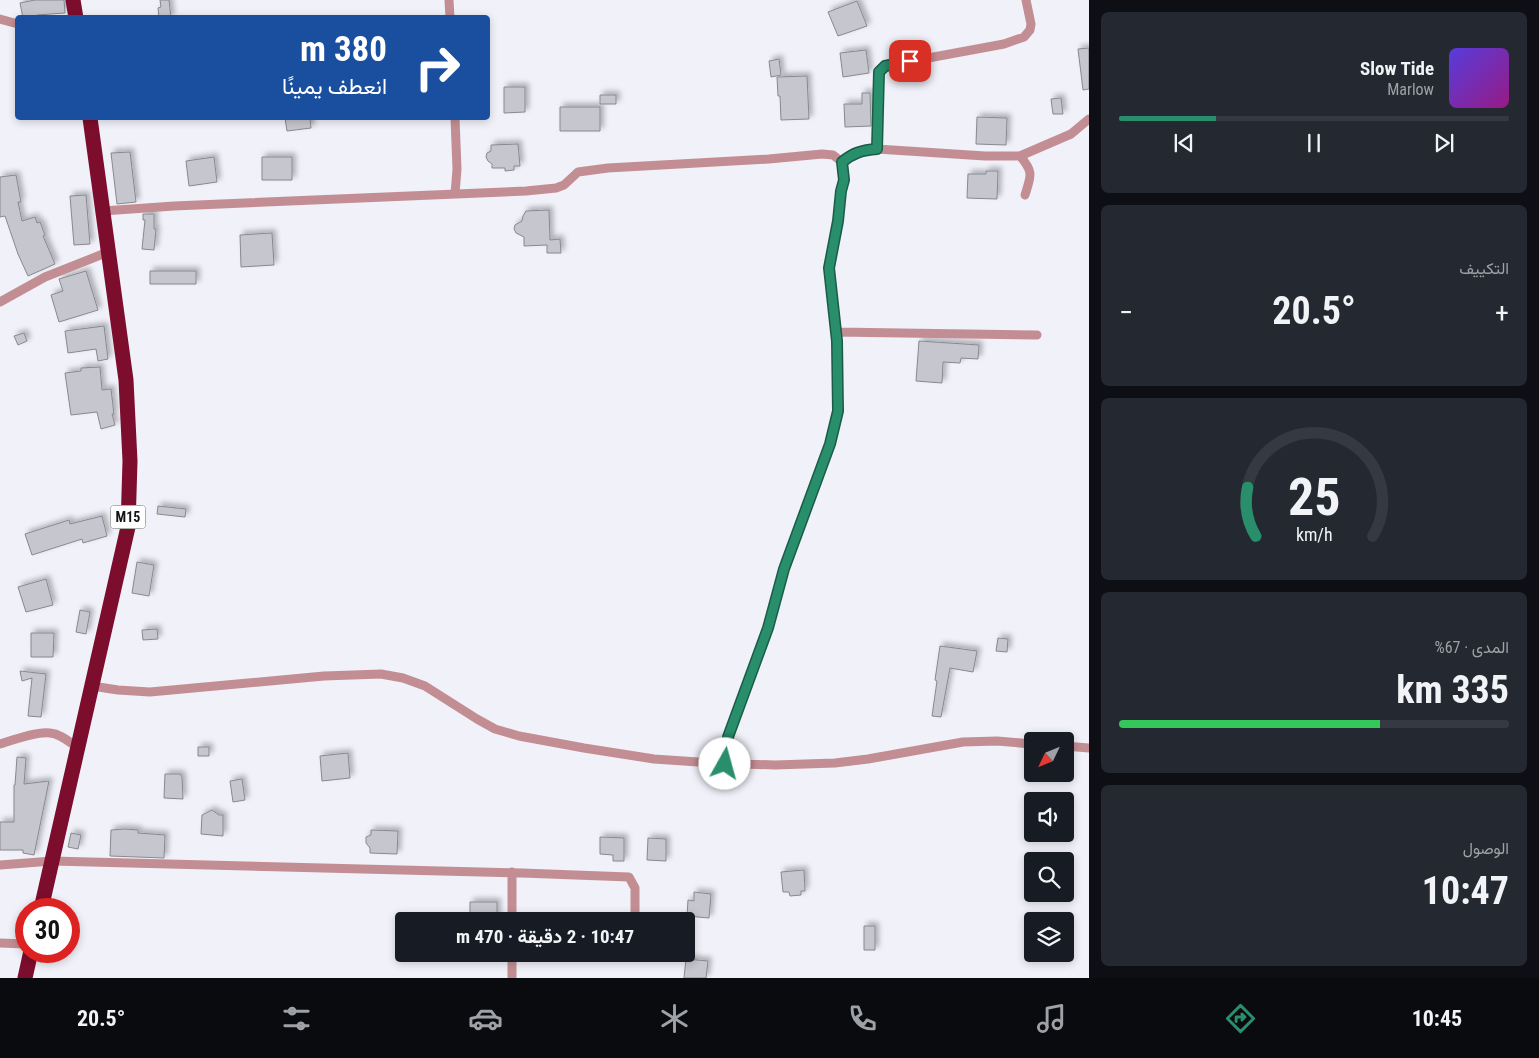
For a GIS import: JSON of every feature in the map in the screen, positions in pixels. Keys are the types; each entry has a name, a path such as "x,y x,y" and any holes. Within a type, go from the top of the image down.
{"highway":[{"path":"73,0 73,15"},
{"name":"M15","path":"44,898 128,527 130,461 126,380 90,120"},
{"path":"25,978 28,963"}],"street":[{"path":"449,0 450,15"},
{"path":"877,149 878,74 880,69 885,66 1004,44 1024,37 1030,30 1031,24 1026,0"},
{"path":"0,19 15,23"},
{"path":"842,162 854,153 877,149 985,156 1020,156 1071,134 1089,119"},
{"path":"455,120 457,169 455,194"},
{"path":"103,211 556,188 578,172 608,168 769,159 822,154 833,155 842,162 844,180 829,268 836,332 838,411 836,425 784,569 765,636 728,737 725,764"},
{"path":"1020,156 1028,166 1030,177 1025,194"},
{"path":"0,302 45,277 108,252"},
{"path":"836,332 1037,335"},
{"path":"92,686 150,692 324,676 381,674 403,678 425,686 495,729 519,736 654,759 725,764 775,766 835,763 963,742 996,741 1024,743"},
{"path":"0,744 49,732 62,737 78,748"},
{"path":"1074,747 1089,748"},
{"path":"0,865 52,861 512,872 629,877 635,888 634,912"},
{"path":"512,872 512,912"},
{"path":"0,943 15,944"},
{"path":"512,962 512,978"}],"building":[{"path":"35,0 64,0 65,13 22,15 20,3"},
{"path":"160,0 169,0 171,15 159,15 158,8 161,7"},
{"path":"857,1 867,26 838,36 828,12"},
{"path":"1089,48 1089,89 1083,90 1078,49"},
{"path":"866,50 869,73 843,77 840,53"},
{"path":"779,59 781,75 771,77 769,61"},
{"path":"807,76 809,119 781,120 777,77"},
{"path":"504,87 525,87 525,112 504,113"},
{"path":"862,93 870,93 871,126 845,127 844,104 862,104"},
{"path":"600,95 616,95 616,104 600,104"},
{"path":"1061,98 1063,114 1053,114 1051,99"},
{"path":"560,107 600,107 600,131 560,131"},
{"path":"977,117 1007,118 1006,145 976,144"},
{"path":"285,120 310,120 311,128 287,131"},
{"path":"518,144 520,166 514,166 514,170 505,171 505,168 492,168 492,164 486,157 487,153 491,151 491,145"},
{"path":"130,152 136,202 117,204 111,153"},
{"path":"214,157 217,182 189,186 186,161"},
{"path":"262,157 292,157 292,180 262,180"},
{"path":"986,171 998,171 997,199 967,198 968,174 986,174"},
{"path":"16,175 21,202 18,202 22,221 35,217 37,223 40,222 45,235 43,236 55,264 28,276 5,216 0,217 0,177"},
{"path":"86,195 90,244 74,245 70,196"},
{"path":"549,210 550,240 560,239 561,253 547,253 547,245 524,246 524,237 516,233 514,229 515,225 522,221 526,211"},
{"path":"143,214 154,214 154,229 156,229 154,250 142,249 145,220 143,220"},
{"path":"272,233 274,265 241,267 240,235"},
{"path":"86,271 98,310 59,322 51,295 63,291 59,279"},
{"path":"150,271 196,271 196,284 150,284"},
{"path":"104,326 108,359 98,361 96,349 68,353 65,331"},
{"path":"24,333 27,341 18,345 14,336"},
{"path":"919,341 979,345 978,359 961,358 960,363 943,362 942,383 916,381"},
{"path":"100,367 102,390 111,389 114,414 112,414 115,425 101,429 97,412 71,415 65,373 81,371 81,368"},
{"path":"158,506 186,509 185,517 157,514"},
{"path":"102,516 107,536 83,543 82,539 32,555 25,534 69,520 70,524"},
{"path":"137,562 154,565 149,596 132,593"},
{"path":"46,579 53,605 26,612 18,587"},
{"path":"80,610 90,612 86,634 76,632"},
{"path":"157,629 158,639 143,640 142,630"},
{"path":"31,633 54,633 53,657 31,657"},
{"path":"998,638 1008,639 1007,652 996,651"},
{"path":"940,646 977,651 973,672 950,668 941,717 932,716"},
{"path":"20,671 46,674 41,717 28,716 32,678 22,681"},
{"path":"198,747 209,747 209,756 198,756"},
{"path":"348,753 350,778 322,781 320,756"},
{"path":"17,757 26,758 24,784 49,781 34,855 23,853 23,850 0,850 0,822 14,822 14,785"},
{"path":"165,774 180,774 182,777 183,799 164,798"},
{"path":"242,779 245,800 233,802 230,781"},
{"path":"212,810 219,815 223,815 223,836 201,834 202,815"},
{"path":"111,830 138,830 138,833 165,835 164,858 110,856"},
{"path":"371,830 398,831 397,854 370,853 366,837 371,835"},
{"path":"71,833 81,835 78,849 68,847"},
{"path":"600,837 624,838 624,861 613,861 613,855 600,854"},
{"path":"648,838 666,839 666,861 647,860"},
{"path":"804,870 805,891 801,891 801,895 790,896 789,892 783,892 781,872"},
{"path":"694,892 711,894 709,918 695,917 695,912 687,912 688,900 694,901"},
{"path":"470,902 497,902 497,912 470,912"},
{"path":"864,926 875,926 875,950 864,950"},
{"path":"695,960 708,961 706,978 684,978 686,962 695,962"}],"route":[{"path":"725,764 728,737 768,628 784,569 836,425 838,411 837,341 829,268 844,180 842,162 854,153 877,149 878,74 880,69 885,66 910,61"}]}
